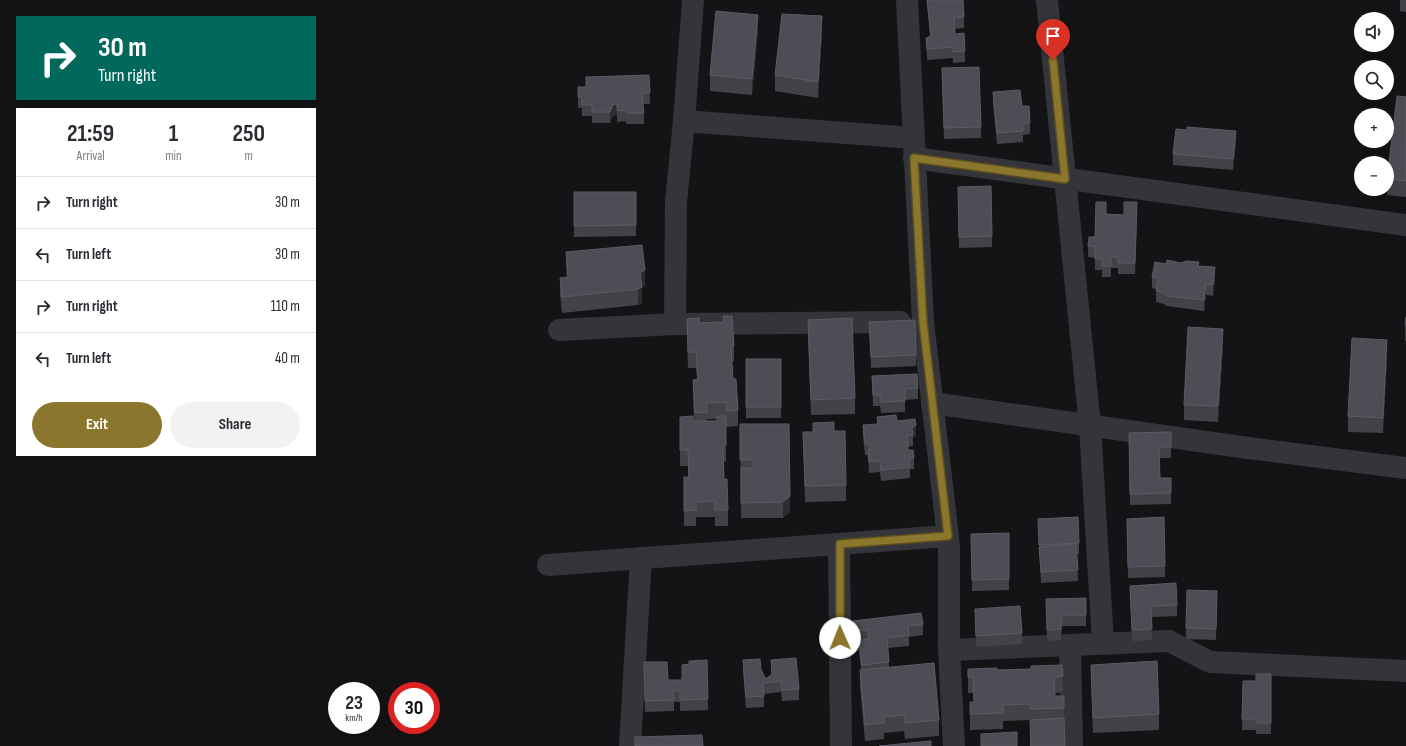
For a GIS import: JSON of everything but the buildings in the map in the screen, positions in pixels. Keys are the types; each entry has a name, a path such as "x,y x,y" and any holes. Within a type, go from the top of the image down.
{"street":[{"path":"675,324 676,202 693,0"},
{"path":"907,0 923,322 949,546 948,650 954,746"},
{"path":"1047,0 1090,426 1103,643"},
{"path":"684,121 914,148 1065,179 1406,225"},
{"path":"559,330 675,324 923,322"},
{"path":"932,403 1248,448 1406,468"},
{"path":"548,565 948,536"},
{"path":"840,544 841,746"},
{"path":"630,746 641,558"},
{"path":"948,650 1169,641 1210,662 1406,670"},
{"path":"1070,645 1072,746"}],"route":[{"path":"840,638 840,544 948,536 933,418 923,322 914,158 1065,179 1053,60"}]}
